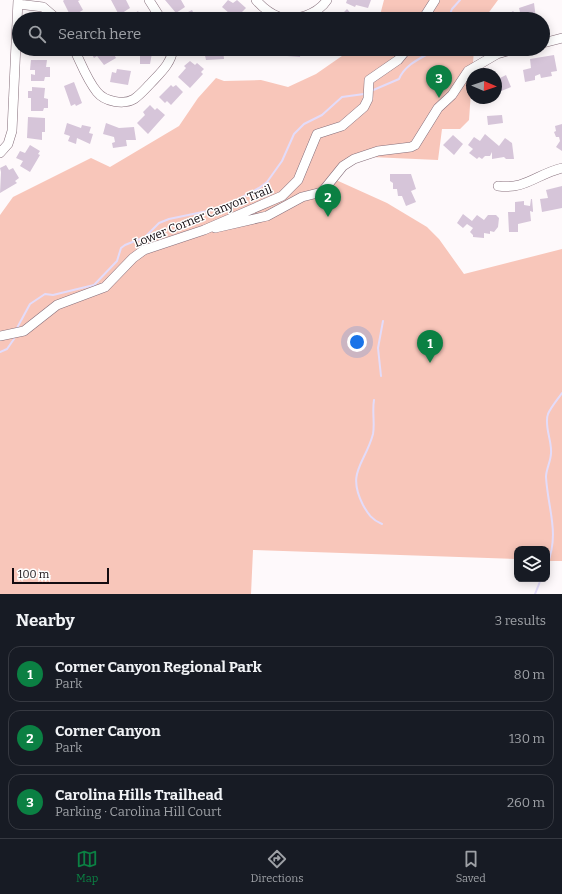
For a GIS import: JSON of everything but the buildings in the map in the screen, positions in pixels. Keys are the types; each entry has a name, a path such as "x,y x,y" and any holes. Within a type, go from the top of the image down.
{"street":[{"path":"149,0 157,12"},
{"path":"256,0 270,12"},
{"path":"314,12 327,0"},
{"path":"427,12 435,0"},
{"path":"18,12 18,2 43,7 49,12"},
{"path":"550,41 562,38"},
{"path":"0,152 8,144 12,131 15,56"},
{"path":"78,56 98,93 105,99 116,102 134,99 152,82 172,56"},
{"name":"Lower Corner Canyon Trail","path":"0,336 24,331 57,305 105,287 138,253 204,230 267,203 291,189 301,175 317,134 342,126 350,121 366,103 369,80 398,60 401,56"},
{"path":"204,230 224,227 267,216 302,197 324,191 343,166 354,159 378,151 411,147 420,140 438,108 452,95 463,77 474,67 494,56"},
{"path":"498,186 510,188 518,186 562,168"}],"shaded area":[{"path":"384,0 498,0 489,12 381,12"},
{"path":"342,56 474,56 473,68 466,68 466,104 470,104 469,120 460,129 442,129 438,160 371,157 349,165 336,180 387,203 427,227 439,239 464,274 562,249 562,561 550,561 550,546 514,546 514,559 253,550 251,594 0,594 0,215 13,197 91,158 110,167 179,126 198,98 216,78 224,81 261,80 288,87 316,74"}],"waterway":[{"path":"451,12 460,0"},
{"path":"371,91 399,79 407,68 424,56"},
{"path":"17,328 30,304 45,294 53,295 94,285 117,261 121,248 145,237 159,223 169,219 222,208 259,188 267,182 282,161 294,134 304,124 322,115 342,97 364,94"},
{"path":"146,242 149,235"},
{"path":"381,376 378,348 383,321"},
{"path":"0,352 7,349 14,339"},
{"path":"550,556 553,542 553,532 546,477 551,454 547,418 548,414 562,393"},
{"path":"374,400 373,434 359,468 356,484 358,494 363,505 373,519 382,524"},
{"path":"535,594 540,582"}],"place":[{"name":"Carolina Hills Trailhead","path":"439,98"},
{"name":"Corner Canyon","path":"328,217"},
{"name":"Corner Canyon Regional Park","path":"430,363"}]}
